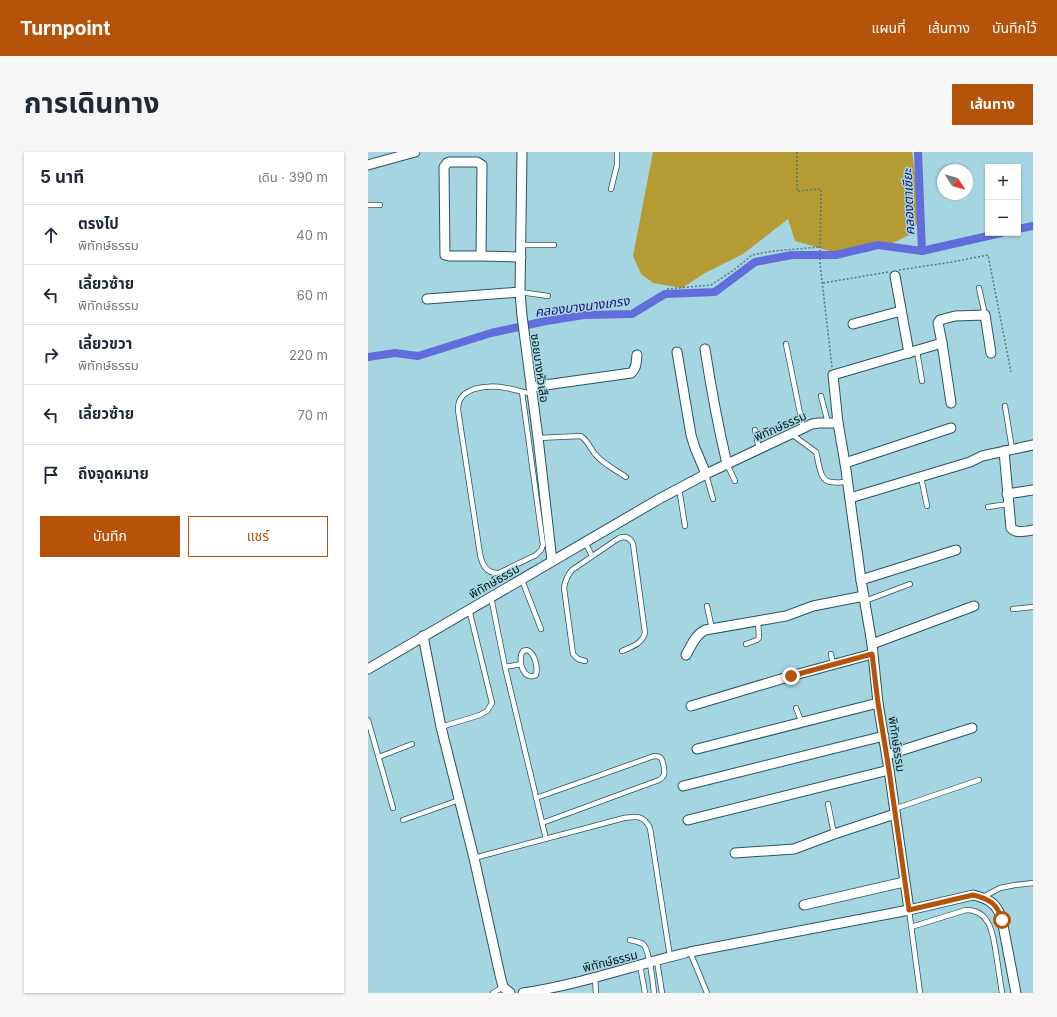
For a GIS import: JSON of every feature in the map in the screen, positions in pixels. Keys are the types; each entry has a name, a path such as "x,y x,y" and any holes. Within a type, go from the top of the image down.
{"street":[{"path":"368,165 415,152"},
{"name":"ซอยบางหัวเสือ","path":"522,152 520,292 524,337 538,438 552,561"},
{"path":"481,256 482,165 477,162 447,162 444,167 445,255 449,256 521,257"},
{"path":"894,273 901,312 913,352"},
{"path":"427,299 520,292"},
{"path":"853,324 901,312"},
{"path":"951,403 938,323 940,320 955,316 985,315 991,353"},
{"path":"838,422 833,375 942,343"},
{"path":"705,349 712,395 727,464"},
{"path":"677,352 691,435 706,474"},
{"path":"531,390 631,373 634,370 637,355"},
{"name":"พิทักษ์ธรรม","path":"368,669 522,580 658,498 790,433 812,424 838,422 848,482 872,649 878,703 909,910"},
{"path":"845,463 952,428"},
{"path":"850,498 970,462 982,456 1033,445"},
{"path":"1008,450 1007,494 1011,528 1017,531 1033,530"},
{"path":"1007,494 1033,490"},
{"path":"862,580 956,550"},
{"path":"686,655 701,632 786,616 813,606 864,598"},
{"path":"691,706 833,665 974,606"},
{"path":"423,636 441,727 474,858 498,967 507,990"},
{"path":"697,749 878,703"},
{"path":"887,755 972,728"},
{"path":"683,786 884,736"},
{"path":"688,820 889,770"},
{"path":"735,853 794,849 895,811"},
{"path":"804,905 904,882"},
{"name":"พิทักษ์ธรรม","path":"523,993 595,977 687,953 909,910 973,895 983,897"},
{"path":"983,897 991,902 999,911 1016,993"}],"lane":[{"path":"611,190 617,165 617,152"},
{"path":"368,205 380,205"},
{"path":"521,245 554,245"},
{"path":"979,288 985,315"},
{"path":"520,292 548,296"},
{"path":"786,344 802,428"},
{"path":"913,352 922,381"},
{"path":"522,392 543,545 541,550 536,555 499,573 494,573 484,567 480,554 458,410 461,398 464,393 469,390 495,386 522,392 531,390"},
{"path":"821,396 828,423"},
{"path":"1005,406 1008,450"},
{"path":"755,430 759,449"},
{"path":"790,433 816,452 821,474 826,480 830,482 848,482"},
{"path":"538,438 581,436 585,438 594,454 626,477"},
{"path":"727,464 735,481"},
{"path":"706,474 713,499"},
{"path":"921,477 926,506"},
{"path":"679,488 685,526"},
{"path":"988,508 1008,504"},
{"path":"585,661 578,659 573,654 564,588 565,580 572,570 592,556 619,538 627,537 630,538 633,544 645,633 644,637 635,645 622,651"},
{"path":"585,542 592,556"},
{"path":"522,580 541,629"},
{"path":"864,598 910,584"},
{"path":"491,597 546,840"},
{"path":"707,606 712,629"},
{"path":"1013,609 1033,607"},
{"path":"441,727 487,711 492,703 470,609"},
{"path":"746,644 759,638 758,621"},
{"path":"527,650 533,654 537,670 536,675 530,676 526,674 521,664 521,654 523,651 527,650"},
{"path":"831,654 833,665"},
{"path":"506,667 521,664"},
{"path":"796,708 802,723"},
{"path":"368,720 392,808"},
{"path":"379,757 412,744"},
{"path":"536,798 654,756 660,758 662,762 664,774 659,780 542,823"},
{"path":"895,811 979,780"},
{"path":"403,820 459,800"},
{"path":"828,804 834,834"},
{"path":"474,858 624,818 639,817 644,819 650,828 670,957"},
{"path":"983,897 1000,888 1033,883"},
{"path":"909,910 920,993"},
{"path":"911,927 966,910 973,910 980,914 987,920 990,927 1002,993"},
{"path":"630,940 642,944 646,948 654,993"},
{"path":"687,953 707,993"},
{"path":"645,993 649,963"},
{"path":"649,963 662,993"},
{"path":"595,977 596,993"},
{"path":"493,993 507,990"}],"path":[{"path":"797,152 797,191 822,189 820,264 833,375"},
{"path":"667,289 712,285 752,255 773,251 820,247"},
{"path":"823,283 894,273 988,255 1011,372"}],"shaded area":[{"path":"653,152 912,152 921,217 911,234 893,243 867,252 840,254 795,241 788,219 743,254 705,273 682,288 653,283 641,274 633,256"}],"waterway":[{"name":"คลองตาเซียะ","path":"918,152 922,251"},
{"name":"คลองบางนางเกรง","path":"1021,228 1033,226"},
{"name":"คลองบางนางเกรง","path":"368,357 395,353 418,356 491,333 546,321 584,315 632,314 665,294 715,292 755,262 792,255 836,255 878,245 922,251 988,236"}],"route":[{"path":"791,676 872,654 909,910 973,895 983,897 991,902 999,911 1002,920"}]}
